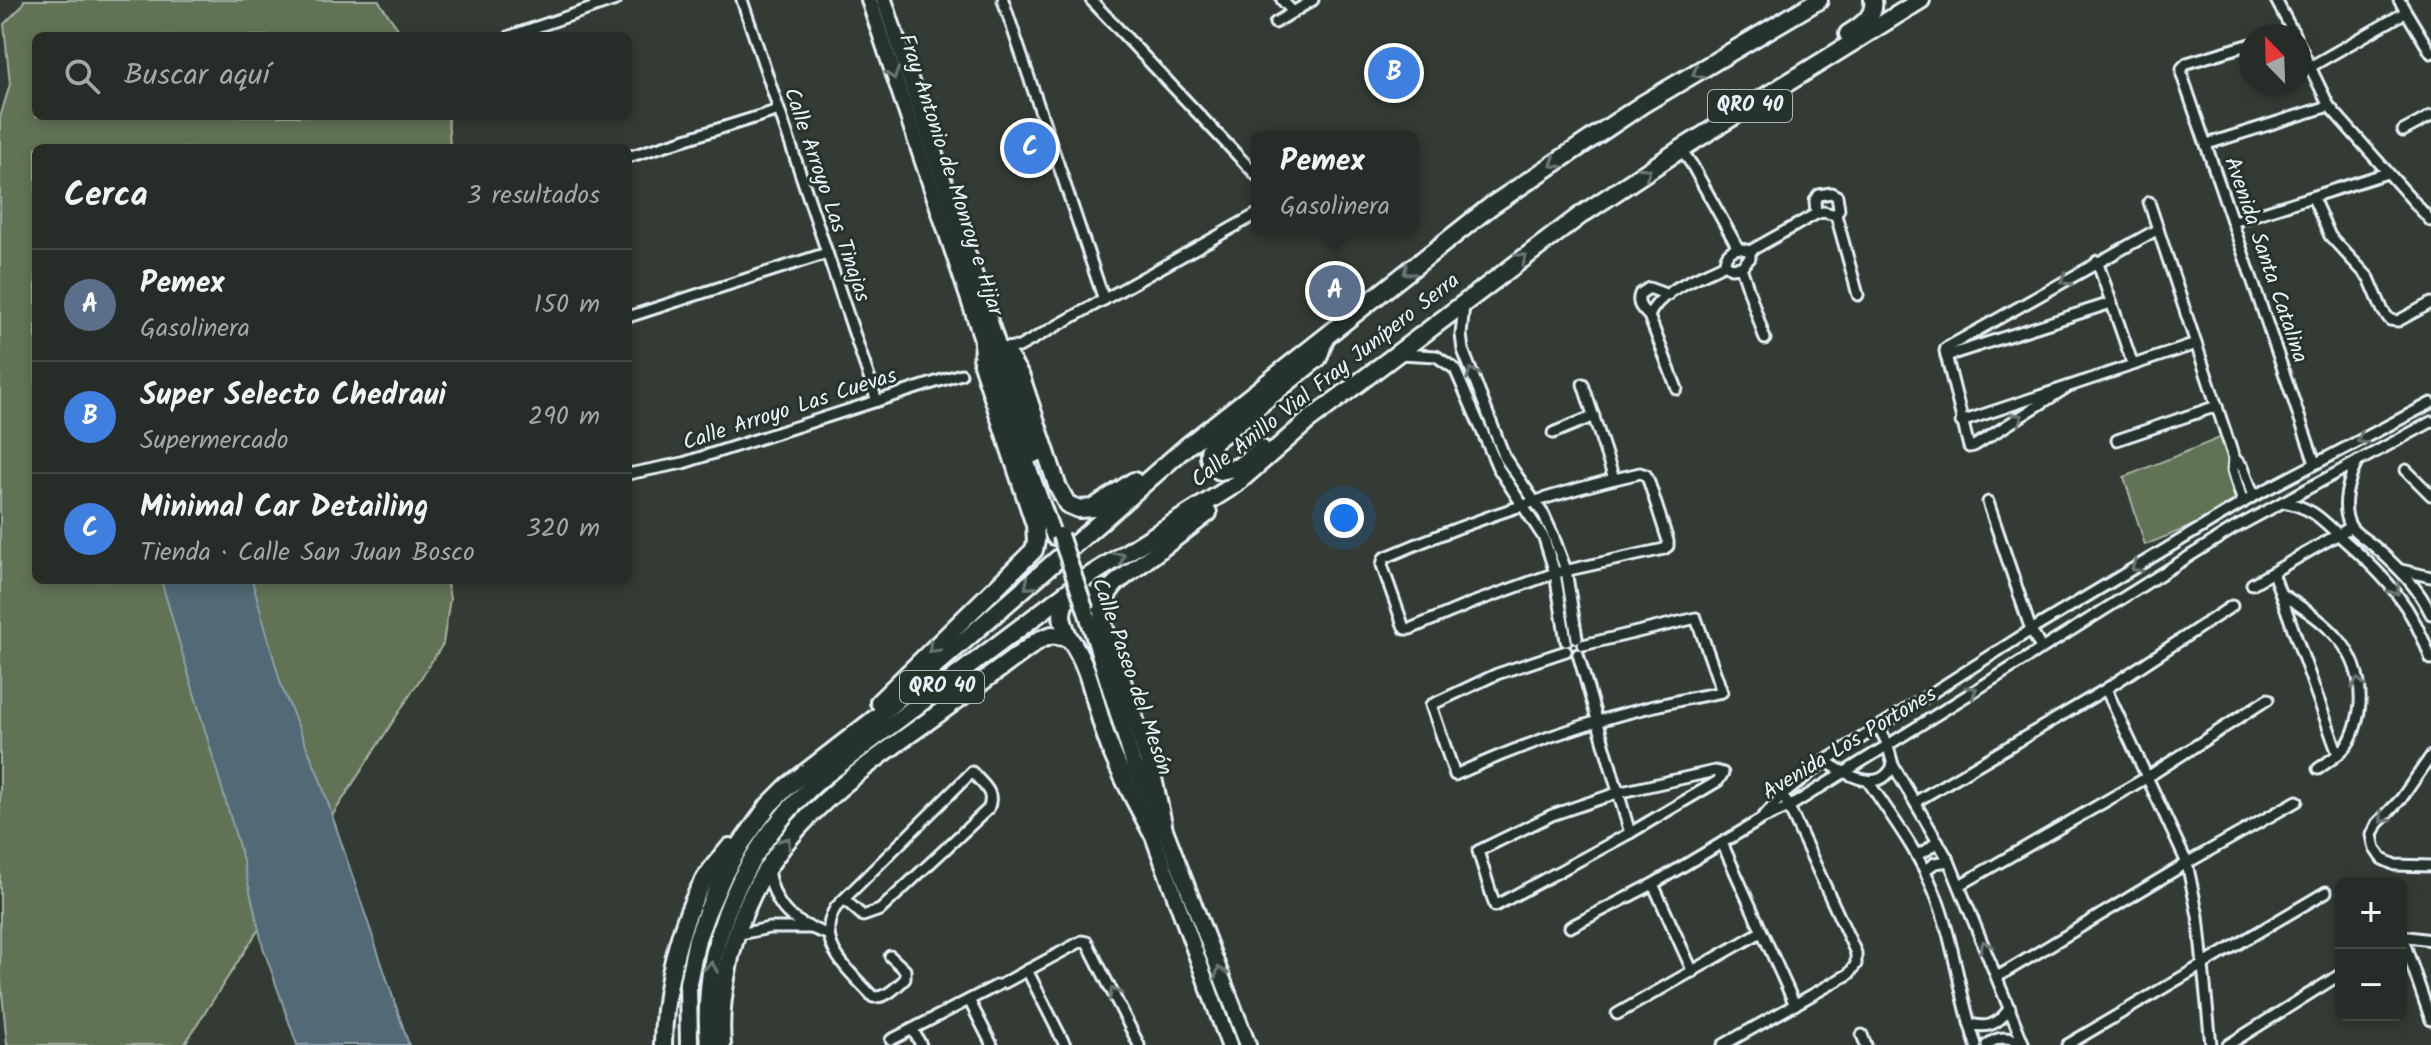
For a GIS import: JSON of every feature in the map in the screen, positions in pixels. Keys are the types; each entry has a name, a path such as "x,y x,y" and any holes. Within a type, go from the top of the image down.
{"highway":[{"name":"Calle Anillo Vial Fray Junípero Serra","path":"689,1045 688,983 697,939 724,874 769,805 810,767 877,717 1186,447 1491,206 1643,104 1819,0"},
{"path":"1750,42 1792,24 1831,0"},
{"path":"1778,89 1792,70 1865,21 1874,8 1873,0"},
{"name":"Calle Anillo Vial Fray Junípero Serra","path":"709,1045 707,1002 713,952 734,893 776,823 799,797 845,758 1086,578 1236,484 1308,421 1581,215 1921,0"},
{"path":"1308,421 1285,432 1238,467 1220,471 1210,462 1212,443 1318,358 1325,338"},
{"path":"829,753 1034,550 1035,525 982,364 983,342"},
{"path":"999,356 1009,358 1021,377 1057,485 1064,501 1072,507 1085,509 1103,504 1186,447"},
{"path":"1089,611 1116,583 1214,508 1236,484"},
{"path":"1089,611 1093,597 1086,594 1067,599 1062,608 1062,621 1082,659 1121,774 1157,828"},
{"path":"1089,611 1103,623 1151,769 1157,828"},
{"path":"722,1045 723,991 735,935 748,901 790,835 836,789 1039,640 1052,635 1069,638"},
{"path":"931,719 1012,636"},
{"path":"663,1045 663,1019 670,978 694,903 711,871 769,805"}],"main road":[{"name":"Fray Antonio de Monroy e Hijar","path":"869,0 983,342 999,356"},
{"name":"Fray Antonio de Monroy e Hijar","path":"884,0 999,356"},
{"name":"Calle Paseo del Mesón","path":"999,356 1057,536 1089,611"},
{"path":"1157,828 1229,1045"},
{"path":"1157,828 1248,1045"}],"street":[{"path":"522,32 616,0"},
{"name":"Calle Arroyo Las Tinajas","path":"742,0 877,401"},
{"path":"1003,0 1104,300"},
{"path":"1091,0 1251,170"},
{"path":"1275,23 1313,0"},
{"path":"2276,0 2289,24"},
{"path":"2399,0 2431,53"},
{"path":"1283,1 1293,12"},
{"path":"2311,66 2406,12"},
{"name":"Avenida Santa Catalina","path":"2239,48 2187,63 2182,68 2182,75 2315,463"},
{"path":"2311,69 2329,106 2431,221"},
{"path":"2207,144 2329,106"},
{"path":"632,156 779,110"},
{"path":"2403,131 2431,116"},
{"path":"1681,149 1733,246 1750,251 1816,214 1836,215"},
{"path":"2232,222 2387,173"},
{"path":"1816,214 1815,201 1819,195 1831,193 1837,196 1836,215 1858,295"},
{"path":"2313,198 2330,236 2369,278 2390,320 2398,321 2431,303"},
{"path":"2149,202 2234,458 2233,470 2243,503"},
{"path":"999,356 1251,217"},
{"path":"2066,388 1969,447 1946,348 2158,229"},
{"path":"1649,316 1656,304 1668,295 1725,264 1733,246"},
{"path":"1725,264 1731,268 1741,267 1750,258 1750,251"},
{"path":"632,316 827,253"},
{"path":"2097,261 2133,365"},
{"path":"1741,267 1765,339"},
{"path":"1668,295 1649,288 1640,294 1639,304 1649,316 1677,389"},
{"path":"1464,302 1463,350 1482,417 1498,468 1544,538 1630,833"},
{"path":"1946,356 2111,303"},
{"path":"1961,422 2196,344"},
{"path":"1446,361 1463,350"},
{"path":"1396,354 1429,355 1446,361 1455,369 1505,458 1535,500 1566,570 1574,646"},
{"name":"Calle Arroyo Las Cuevas","path":"632,473 683,463 961,374"},
{"path":"1583,384 1614,479"},
{"name":"Avenida Los Portones","path":"1762,819 1783,795 1825,761 2031,630 2254,496 2431,403"},
{"path":"2117,440 2217,406"},
{"path":"1553,433 1594,416"},
{"name":"Avenida Los Portones","path":"1762,819 1789,807 2233,529 2431,422"},
{"path":"2234,458 2243,467 2254,496"},
{"path":"2358,461 2347,487 2347,515 2351,527 2401,570 2431,614"},
{"path":"2406,470 2429,491"},
{"path":"1640,473 1646,475 1668,546 1555,573 1405,629 1382,561 1436,536 1535,500 1640,473"},
{"path":"1988,502 2031,630 2041,648"},
{"path":"2283,502 2300,505 2316,513 2387,580 2420,629 2431,659"},
{"path":"2225,514 2233,529"},
{"path":"2252,584 2351,527"},
{"path":"2401,570 2431,577"},
{"path":"2273,573 2338,754"},
{"path":"2281,594 2315,615 2333,632 2351,655 2361,686 2359,714 2347,745 2318,769"},
{"path":"1915,802 2106,689 2232,606"},
{"path":"1696,618 1722,692 1658,703 1596,720 1521,745 1455,775 1431,705 1497,674 1574,646 1696,618"},
{"path":"2106,689 2187,863 2198,916 2211,1045"},
{"path":"1960,885 2146,778 2268,699"},
{"path":"1879,727 1893,765 1960,885 2023,1044"},
{"path":"2431,756 2401,799 2377,824 2372,835 2375,849 2382,859 2395,865 2431,866"},
{"path":"1825,761 1868,781 1886,776 1893,765"},
{"path":"1715,771 1723,773 1718,781 1630,833 1495,906 1478,851 1552,815 1617,793 1715,771"},
{"path":"844,899 863,916 880,910 988,809 991,792 972,772 844,899 830,917 827,934 832,950 873,997 880,998 889,993 905,979 905,970 890,956"},
{"path":"1868,781 1925,870 1952,948 1976,1045"},
{"path":"1723,1045 1849,974 1856,964 1856,953 1783,795"},
{"path":"1997,977 2297,801"},
{"path":"1570,927 1653,884 1762,819"},
{"path":"1916,855 1938,841"},
{"path":"1722,843 1795,1005"},
{"path":"1925,870 1935,863 1949,861"},
{"path":"768,867 773,895 778,904 810,928 827,934"},
{"path":"1653,884 1693,972"},
{"path":"2067,1045 2326,892"},
{"path":"735,935 769,928 810,928"},
{"path":"1617,1014 1761,932"},
{"path":"2407,937 2431,940"},
{"path":"884,1043 1082,941 1087,942 1139,1045"},
{"path":"2406,949 2431,1020"},
{"path":"1027,970 1065,1045"},
{"path":"2228,1045 2335,978"},
{"path":"969,1000 992,1045"},
{"path":"1969,1023 1980,1027 1992,1025 2002,1019 2010,1008"},
{"path":"913,1030 921,1045"},
{"path":"1862,1035 1866,1045"},
{"path":"1987,1045 1998,1038 2009,1037 2023,1044"}],"green space":[{"path":"24,0 378,0 400,32 32,32 32,120 448,120 450,144 32,144 32,584 447,584 450,598 443,644 184,1045 7,1045 0,971 0,118 10,84 4,24"},
{"path":"2222,437 2243,505 2145,545 2124,477"}],"water":[{"path":"162,584 253,584 282,688 319,776 409,1045 297,1045 263,947 242,857"}],"place":[{"name":"Super Selecto Chedraui","path":"1394,73"},
{"name":"Minimal Car Detailing","path":"1030,148"},
{"name":"Pemex","path":"1335,291"}]}
